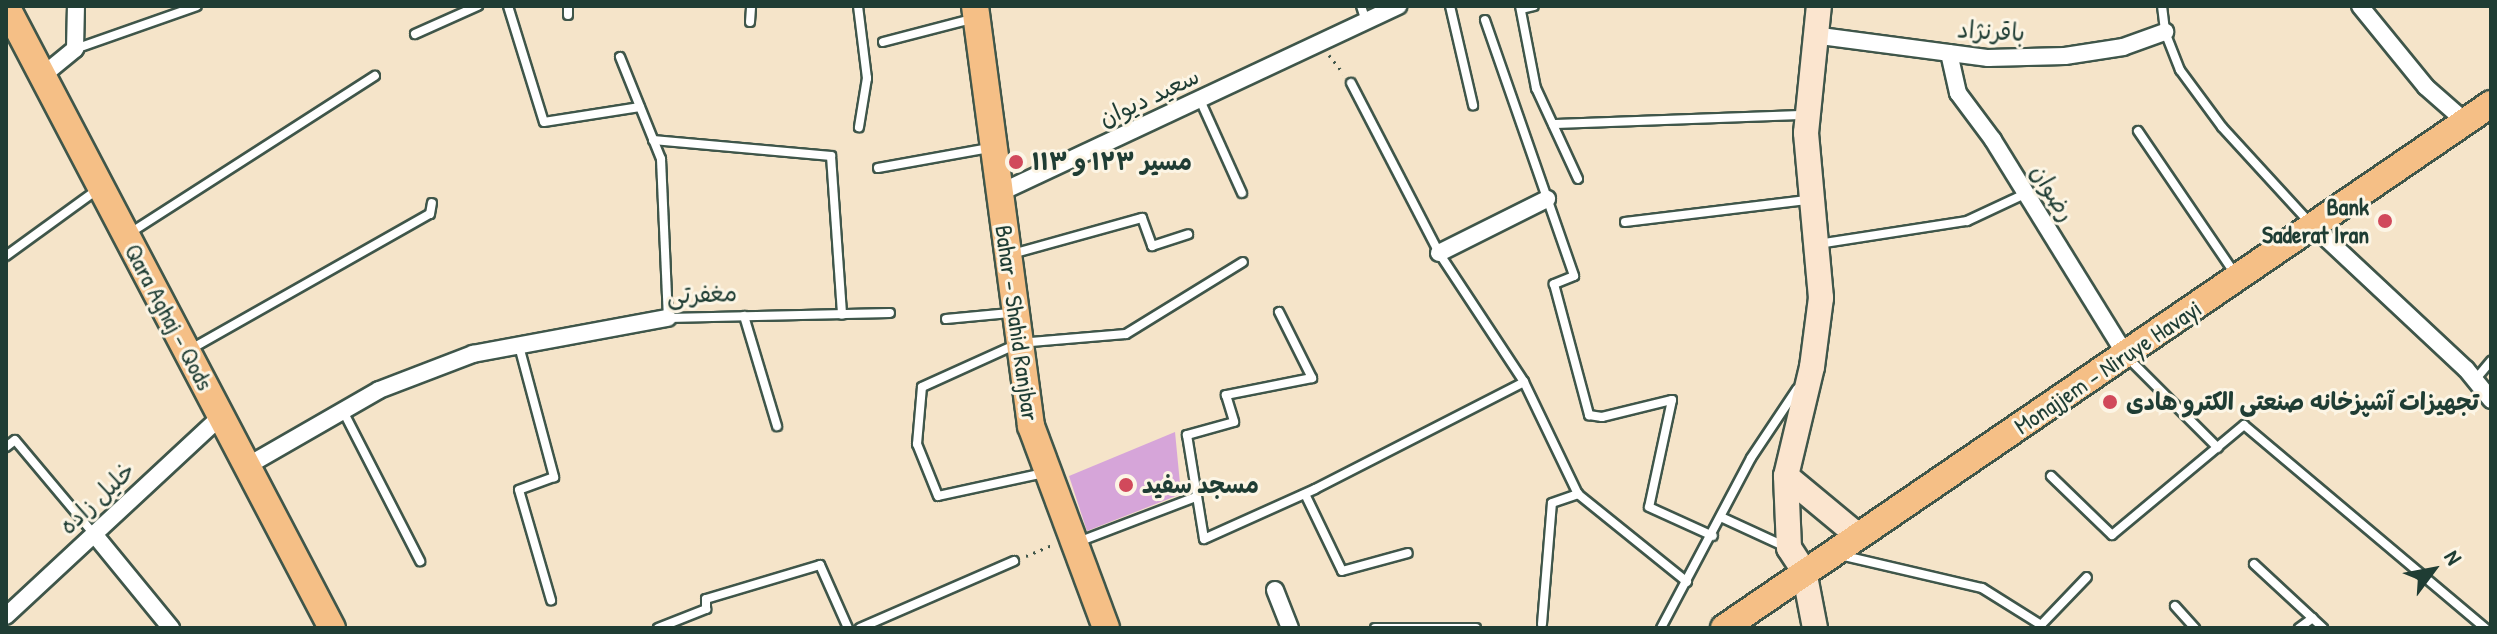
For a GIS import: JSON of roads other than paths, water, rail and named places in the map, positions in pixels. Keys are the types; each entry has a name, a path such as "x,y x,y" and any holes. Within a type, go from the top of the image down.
{"main road":[{"name":"Qara Aghaj - Qods","path":"7,11 332,628"},
{"name":"Bahar - Shahid Ranjbar","path":"976,12 1031,426 1045,473 1106,628"},
{"name":"Monajjem - Niruye Havayi","path":"1734,626 1804,571 2239,279 2491,104"}],"street":[{"path":"42,76 75,49 76,6"},
{"name":"سعید دیوان","path":"999,193 1319,42 1363,13 1398,6"},
{"path":"1815,628 1804,571 1789,548 1786,476 1812,367 1821,298 1808,114 1813,35 1819,6"},
{"path":"2360,6 2426,87 2466,122"},
{"name":"باقرنژاد","path":"1813,35 1949,53 2065,56 2123,47 2165,32"},
{"name":"رضوان","path":"1949,53 1958,93 2126,355"},
{"path":"1439,253 1547,199"},
{"path":"2314,227 2475,380 2491,400"},
{"name":"مغفرتی","path":"247,466 379,390 473,354 668,318"},
{"name":"خلیل زاده","path":"6,616 221,416"},
{"path":"1786,476 1857,535"},
{"path":"94,534 171,628"},
{"path":"1275,590 1290,628"}],"lane":[{"path":"75,49 197,6"},
{"path":"415,34 478,6"},
{"path":"508,6 544,122 640,107"},
{"path":"750,22 751,6"},
{"path":"858,6 867,78 859,127"},
{"path":"1450,6 1473,105"},
{"path":"1534,6 1520,7 1536,88 1578,179"},
{"path":"2163,6 2165,32 2180,70 2222,127 2314,227"},
{"path":"883,42 976,12"},
{"path":"1485,20 1574,276 1554,284 1589,415 1602,417 1672,400 1649,507 1713,536"},
{"path":"620,57 661,159 668,318"},
{"path":"126,235 375,76"},
{"path":"1351,83 1439,253 1524,382 1578,494 1687,582"},
{"path":"1200,100 1242,193"},
{"path":"1553,124 1808,114"},
{"path":"2138,131 2239,279"},
{"path":"653,140 831,156 842,315"},
{"path":"878,168 993,147"},
{"path":"6,256 101,188"},
{"path":"1816,244 1967,221 2025,194"},
{"path":"1625,222 1812,200"},
{"path":"187,351 430,214 432,203"},
{"path":"1007,256 1142,218 1152,246 1188,234"},
{"path":"1045,473 938,496 917,444 922,387 1019,343 1126,334 1243,262"},
{"path":"946,319 1015,312"},
{"path":"1279,312 1312,378 1226,395 1234,422 1187,435 1204,539 1305,494 1524,382"},
{"name":"مغفرتی","path":"668,318 890,313"},
{"path":"744,316 777,426"},
{"path":"519,345 554,477 519,490 551,600"},
{"path":"2126,355 2218,448"},
{"path":"2475,380 2491,361"},
{"path":"1661,628 1723,518 1751,458 1812,367"},
{"path":"343,411 420,561"},
{"path":"2051,476 2112,535 2244,425 2485,628"},
{"path":"6,447 15,440 94,534"},
{"path":"1305,494 1342,571 1408,553"},
{"path":"1542,624 1552,503 1578,494"},
{"path":"1072,541 1196,497"},
{"path":"1723,518 1789,548"},
{"path":"1831,553 1982,588 2041,625 2087,577"},
{"path":"860,628 1014,561"},
{"path":"2254,564 2323,628"},
{"path":"658,628 706,609 706,599 820,565 848,628"},
{"path":"2175,606 2195,628"},
{"path":"2299,628 2313,618"},
{"path":"1375,628 1476,628"}],"place":[{"name":"مسیر ۱۲۳ و ۱۱۳","path":"1016,162"},
{"name":"Bank Saderat Iran","path":"2385,221"},
{"name":"تجهیزات آشپزخانه صنعتی الکترو هادی","path":"2110,402"},
{"name":"مسجد سفید","path":"1126,485"}]}
